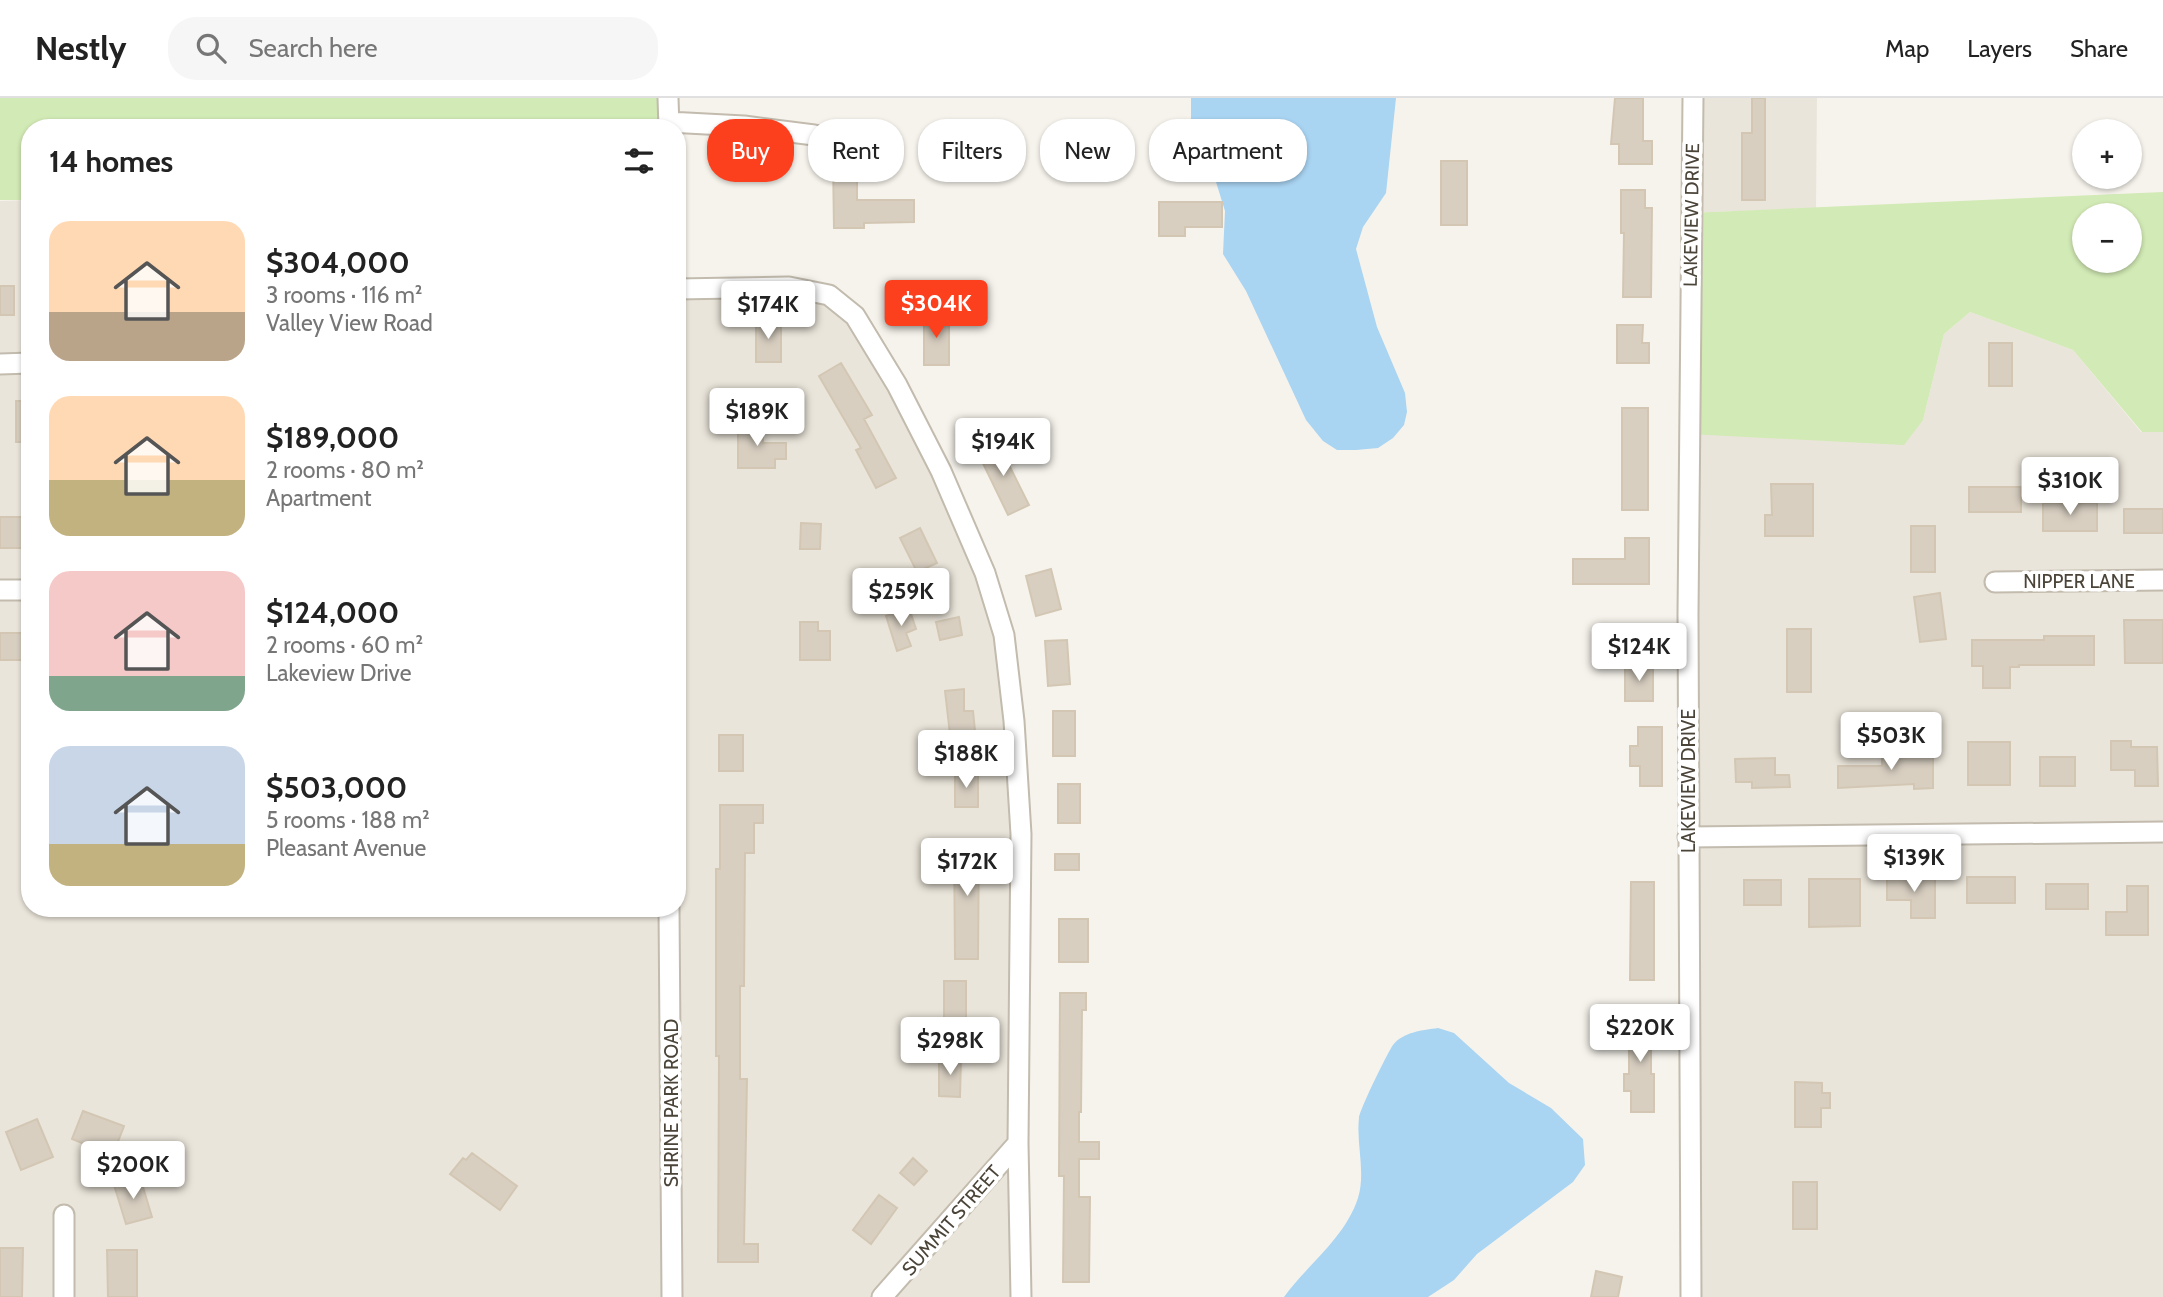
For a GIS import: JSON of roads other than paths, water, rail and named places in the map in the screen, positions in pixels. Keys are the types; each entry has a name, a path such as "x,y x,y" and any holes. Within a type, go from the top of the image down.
{"street":[{"path":"668,98 668,119"},
{"name":"LAKEVIEW DRIVE","path":"1691,1297 1688,615 1693,98"},
{"path":"686,125 744,126 808,134"},
{"path":"686,289 789,286 829,295 855,316 897,385 934,458 985,573 1004,635 1014,721 1020,822 1018,1143 1021,1297"},
{"path":"0,364 21,363"},
{"name":"NIPPER LANE","path":"1996,582 2163,580"},
{"path":"0,590 21,590"},
{"path":"1688,837 2163,832"},
{"name":"SHRINE PARK ROAD","path":"669,917 672,1297"},
{"name":"SUMMIT STREET","path":"882,1297 1018,1143"},
{"path":"64,1215 64,1297"}],"water":[{"path":"1191,98 1396,98 1386,193 1363,227 1356,249 1377,327 1405,393 1407,412 1404,425 1393,438 1378,448 1337,450 1323,441 1306,420 1246,291 1223,254 1225,211 1216,182 1307,182 1307,119 1191,119"},
{"path":"1438,1028 1454,1033 1509,1083 1551,1108 1583,1139 1585,1165 1573,1182 1477,1254 1454,1280 1428,1297 1284,1297 1335,1238 1352,1212 1358,1198 1361,1178 1359,1118 1390,1050 1408,1034"}]}
